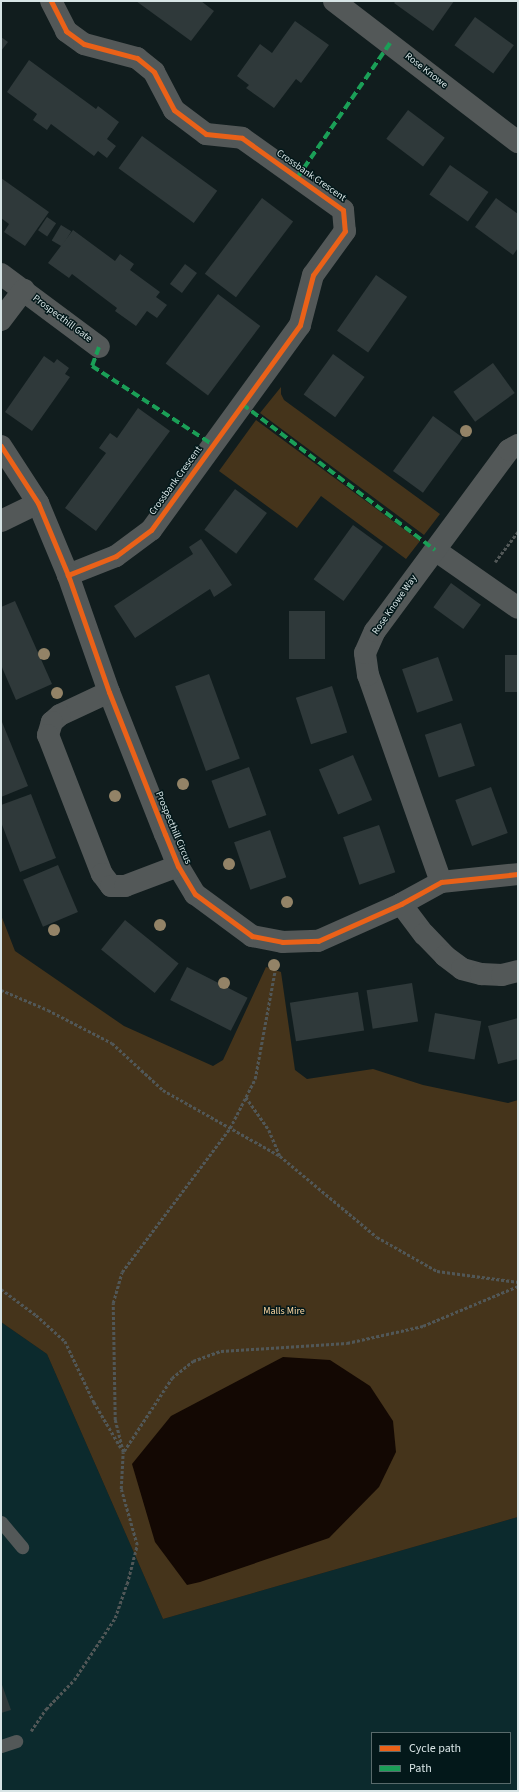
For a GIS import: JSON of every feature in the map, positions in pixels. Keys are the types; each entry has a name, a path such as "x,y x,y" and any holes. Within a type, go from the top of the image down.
{"street":[{"name":"Crossbank Crescent","path":"51,1 66,31 84,44 136,58 154,72 174,110 206,134 242,138 343,210 345,231 313,275 300,325 152,530 116,556 68,575"},
{"name":"Rose Knowe","path":"334,1 518,142"},
{"name":"Prospecthill Gate","path":"1,274 100,347"},
{"name":"Prospecthill Gate","path":"1,320 24,290"},
{"name":"Rose Knowe Way","path":"441,882 368,675 365,653 375,631 509,450 518,445"},
{"name":"Prospecthill Circus","path":"1,446 38,503 68,575 109,692 178,866 195,894 252,936 282,942 318,941 401,904 441,882 518,874"},
{"path":"1,520 38,503"},
{"path":"435,550 518,608"},
{"path":"109,692 60,715 52,722 48,736 102,874 111,886 125,886 178,866"},
{"path":"401,904 424,934 446,956 462,969 481,974 502,975 518,971"}],"lane":[{"path":"1,1522 22,1547"},
{"path":"1,1746 16,1741"}],"path":[{"path":"480,582 518,532"},
{"path":"16,1741 31,1732 46,1709 74,1680 115,1618 127,1584 136,1545 121,1489 123,1452 115,1420 113,1303 122,1272 230,1128 255,1079 272,982 282,942"},
{"path":"1,990 48,1010 112,1043 163,1090 280,1156 377,1237 437,1271 518,1282"},
{"path":"246,1096 268,1130 280,1156"},
{"path":"123,1452 172,1378 193,1361 221,1351 347,1343 423,1326 518,1286"},
{"path":"1,1289 36,1314 65,1341 94,1402 123,1452"}],"shaded area":[{"path":"1,1322 47,1354 163,1619 518,1517 518,1791 1,1791"},
{"path":"283,1357 330,1360 370,1386 393,1421 396,1452 379,1487 329,1538 200,1582 187,1585 155,1542 132,1464 171,1416"}],"green space":[{"path":"281,387 281,394 284,400 440,514 424,535 260,413"},
{"path":"256,420 420,541 406,559 321,496 297,528 219,471"},
{"name":"Malls Mire","path":"1,915 15,951 124,1026 213,1066 223,1060 266,967 281,972 295,1070 307,1079 373,1069 423,1085 508,1103 518,1100 518,1517 163,1619 47,1354 1,1322"}],"building":[{"path":"136,1 201,1 214,11 191,41"},
{"path":"396,1 454,1 433,31 394,3"},
{"path":"475,17 514,45 493,74 454,45"},
{"path":"295,21 329,45 301,83 296,79 274,108 246,88 249,85 237,76 260,44 272,53"},
{"path":"1,37 8,42 1,51"},
{"path":"29,60 96,109 98,106 119,122 107,139 116,146 107,158 98,151 94,156 51,124 47,130 33,120 37,114 7,92"},
{"path":"408,110 445,138 423,166 386,139"},
{"path":"142,136 217,191 194,223 118,168"},
{"path":"450,165 489,192 468,221 429,194"},
{"path":"1,178 49,212 25,246 4,232 9,224 1,218"},
{"path":"262,198 293,221 236,297 205,274"},
{"path":"496,198 518,214 518,248 513,255 475,227"},
{"path":"47,217 56,223 47,236 38,230"},
{"path":"61,225 71,231 62,247 52,240"},
{"path":"73,230 115,261 120,254 134,264 130,270 160,292 156,297 167,305 157,318 147,311 136,326 115,311 117,308 72,274 69,278 48,263"},
{"path":"185,264 197,273 182,293 170,284"},
{"path":"376,275 407,297 368,352 337,331"},
{"path":"218,294 260,326 208,395 166,363"},
{"path":"333,354 365,377 335,417 304,394"},
{"path":"44,356 54,363 57,359 69,368 65,374 70,377 32,431 5,412"},
{"path":"493,363 515,393 475,422 453,392"},
{"path":"138,408 170,431 96,531 65,508 106,453 99,448 110,433 117,438"},
{"path":"433,416 463,438 423,493 393,471"},
{"path":"235,489 267,513 236,554 204,530"},
{"path":"353,525 383,547 344,601 314,579"},
{"path":"201,539 232,585 214,597 210,589 135,638 114,606 193,554 189,547"},
{"path":"451,583 481,605 463,629 433,607"},
{"path":"15,601 52,684 16,700 1,665 1,607"},
{"path":"289,611 325,611 325,659 289,659"},
{"path":"505,655 518,655 518,692 505,692"},
{"path":"438,657 453,700 417,713 402,669"},
{"path":"209,674 240,759 206,771 175,686"},
{"path":"332,686 347,733 311,744 296,698"},
{"path":"2,722 28,786 1,797 1,723"},
{"path":"461,723 475,766 439,778 425,735"},
{"path":"353,755 372,800 338,815 319,769"},
{"path":"249,767 266,815 229,829 211,781"},
{"path":"491,787 508,833 472,846 455,800"},
{"path":"31,794 56,858 20,872 1,822 1,805"},
{"path":"379,825 395,872 359,885 343,837"},
{"path":"270,830 286,877 250,890 234,842"},
{"path":"58,865 78,912 43,927 23,880"},
{"path":"125,920 179,963 155,993 101,950"},
{"path":"187,967 248,998 231,1031 170,1000"},
{"path":"412,983 418,1022 373,1029 367,990"},
{"path":"358,992 364,1031 296,1041 290,1003"},
{"path":"435,1013 481,1021 475,1060 428,1051"},
{"path":"518,1018 518,1059 498,1064 488,1026"},
{"path":"1,1682 11,1710 1,1713"}],"marked path":[{"path":"297,178 390,43"},
{"path":"99,347 92,366 213,445"},
{"path":"242,404 435,550"}],"cycle path":[{"path":"51,1 66,31 84,44 137,58 154,72 174,110 206,134 242,138 343,210 345,231 313,275 300,325 151,530 116,556 68,575"},
{"path":"1,446 38,503 68,575 109,692 165,834 178,866 195,894 252,936 282,942 318,941 401,904 441,882 518,874"}]}
